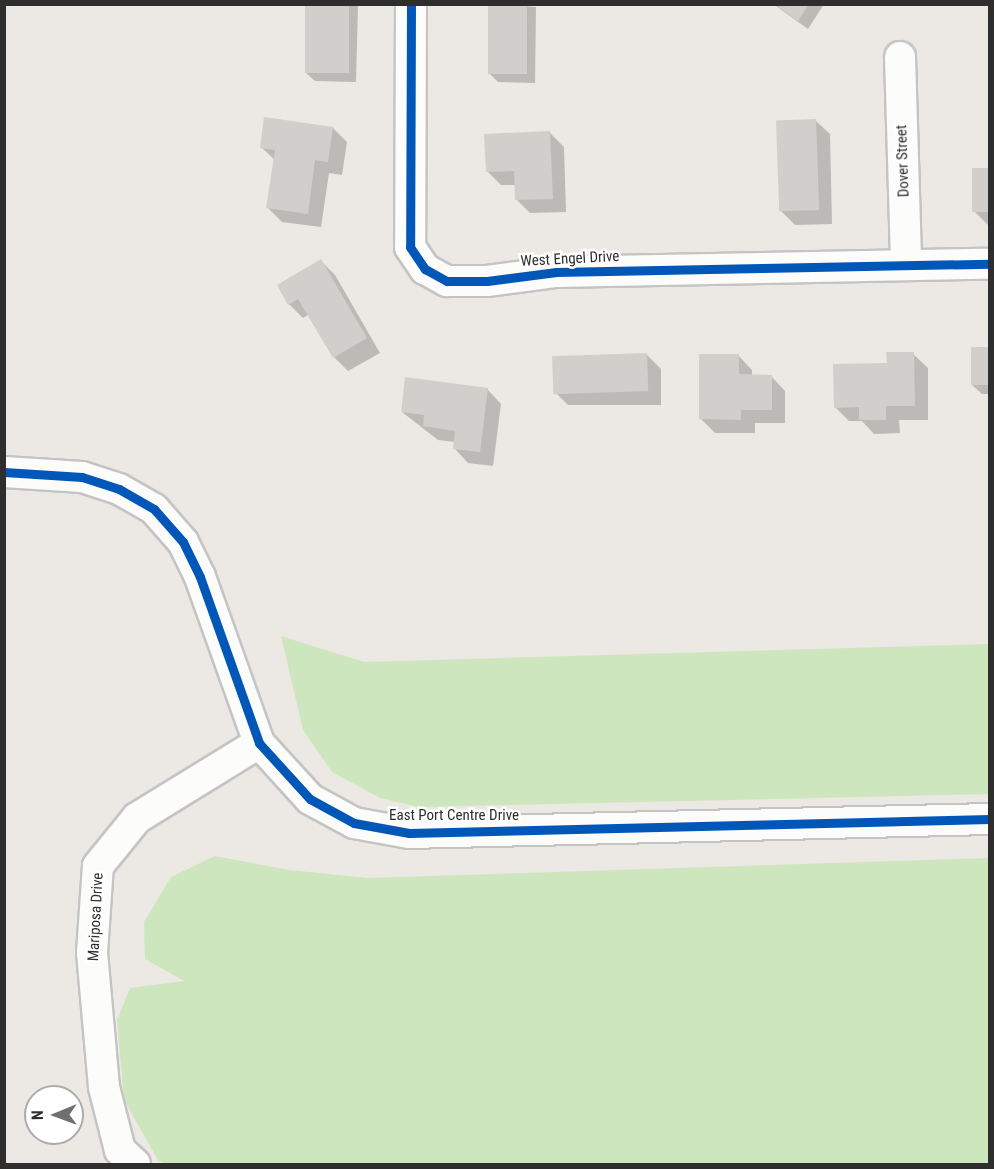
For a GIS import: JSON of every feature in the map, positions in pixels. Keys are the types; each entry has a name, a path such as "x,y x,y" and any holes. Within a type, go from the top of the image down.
{"street":[{"name":"West Engel Drive","path":"411,4 410,247 425,269 447,281 487,281 556,272 990,264"},
{"name":"Dover Street","path":"900,57 906,264"},
{"name":"East Port Centre Drive","path":"4,472 82,477 119,489 154,509 183,542 200,577 259,743 310,799 331,814 377,830 409,833 990,819"},
{"name":"Mariposa Drive","path":"135,1164 120,1150 104,1087 92,953 98,866 137,818 259,743"}],"green space":[{"path":"281,636 364,662 989,644 989,794 419,807 380,798 332,772 303,730"},
{"path":"215,856 289,870 368,878 989,858 989,1164 165,1164 158,1160 124,1100 117,1020 130,988 184,981 145,959 144,922 171,877"}],"building":[{"path":"305,4 349,4 349,73 305,73"},
{"path":"488,4 527,4 527,74 488,74"},
{"path":"774,4 809,4 798,21"},
{"path":"264,117 333,127 328,162 315,160 308,214 266,208 275,150 260,148"},
{"path":"816,119 819,210 779,211 776,120"},
{"path":"550,131 553,199 515,200 514,171 486,172 484,134"},
{"path":"972,168 990,168 990,212 972,212"},
{"path":"321,259 367,338 333,358 298,299 288,305 277,285"},
{"path":"971,347 990,347 990,385 971,385"},
{"path":"886,352 914,352 915,406 886,406 886,420 859,420 859,407 834,408 833,364 887,363"},
{"path":"647,353 648,391 553,394 552,356"},
{"path":"699,354 739,354 739,374 772,375 772,410 741,410 741,420 699,419"},
{"path":"405,377 488,388 480,452 453,449 455,431 423,426 424,415 401,412"}],"cycle path":[{"path":"411,4 410,247 425,269 447,281 487,281 556,272 990,264"},
{"path":"4,472 82,477 119,489 154,509 183,542 200,577 259,743 310,799 354,823 409,833 990,819"}]}
